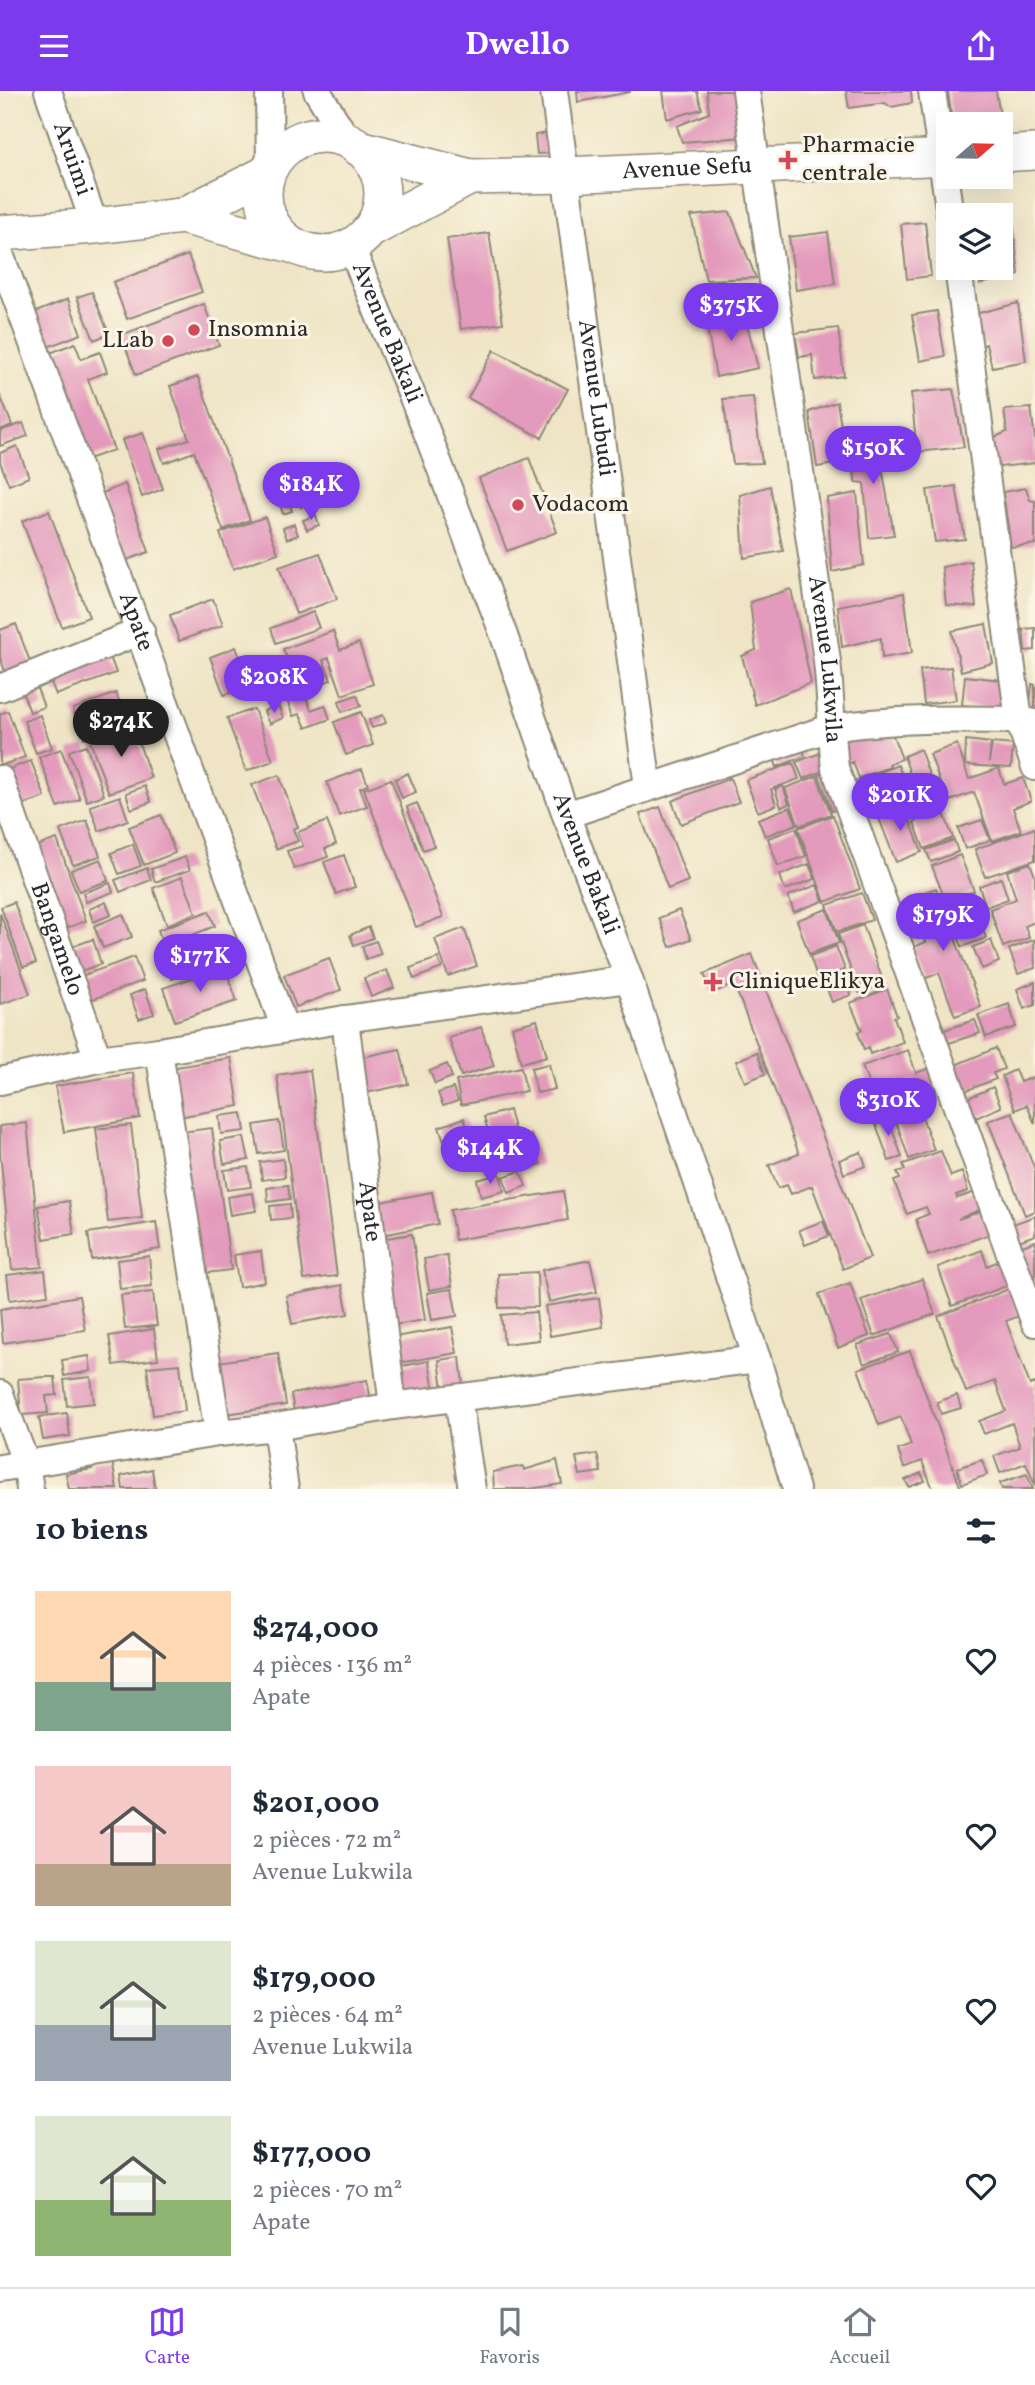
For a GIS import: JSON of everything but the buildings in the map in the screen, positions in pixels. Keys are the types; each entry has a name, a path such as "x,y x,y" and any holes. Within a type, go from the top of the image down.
{"main road":[{"path":"182,216 292,245 306,252 337,252 361,239 379,214 382,196 380,178 372,161 354,144 334,136 303,138 278,155 269,171 263,193 267,214 277,232 292,245"},
{"name":"Avenue Sefu","path":"354,144 470,177 936,157"},
{"path":"1013,153 1035,152"},
{"path":"0,233 182,216 269,171"},
{"name":"Avenue Sefu","path":"361,239 470,177"}],"street":[{"name":"Aruimi","path":"48,91 95,226"},
{"path":"269,171 270,91"},
{"path":"317,91 354,144"},
{"name":"Avenue Lubudi","path":"554,91 648,787"},
{"name":"Avenue Lukwila","path":"746,91 827,661 835,768 1035,1323"},
{"path":"932,91 936,112"},
{"name":"Avenue Bakali","path":"361,239 428,435 503,633 566,815 629,979 758,1359 796,1489"},
{"name":"Apate","path":"0,254 141,631 285,1029"},
{"path":"960,280 1035,767"},
{"path":"0,688 141,631"},
{"path":"566,815 830,728 870,721 910,719 1027,721"},
{"name":"Bangamelo","path":"0,779 98,1059"},
{"path":"0,1081 98,1059 345,1019 629,979"},
{"name":"Apate","path":"345,1019 393,1406"},
{"path":"159,1051 218,1433"},
{"path":"0,1468 28,1476 218,1433 276,1427 393,1406 758,1359"},
{"path":"0,1394 28,1476"},
{"path":"458,1398 472,1489"},
{"path":"276,1427 285,1489"}],"place":[{"name":"Pharmacie centrale","path":"788,160"},
{"name":"Insomnia","path":"194,330"},
{"name":"LLab","path":"168,341"},
{"name":"Vodacom","path":"518,505"},
{"name":"CliniqueElikya","path":"713,982"}]}
